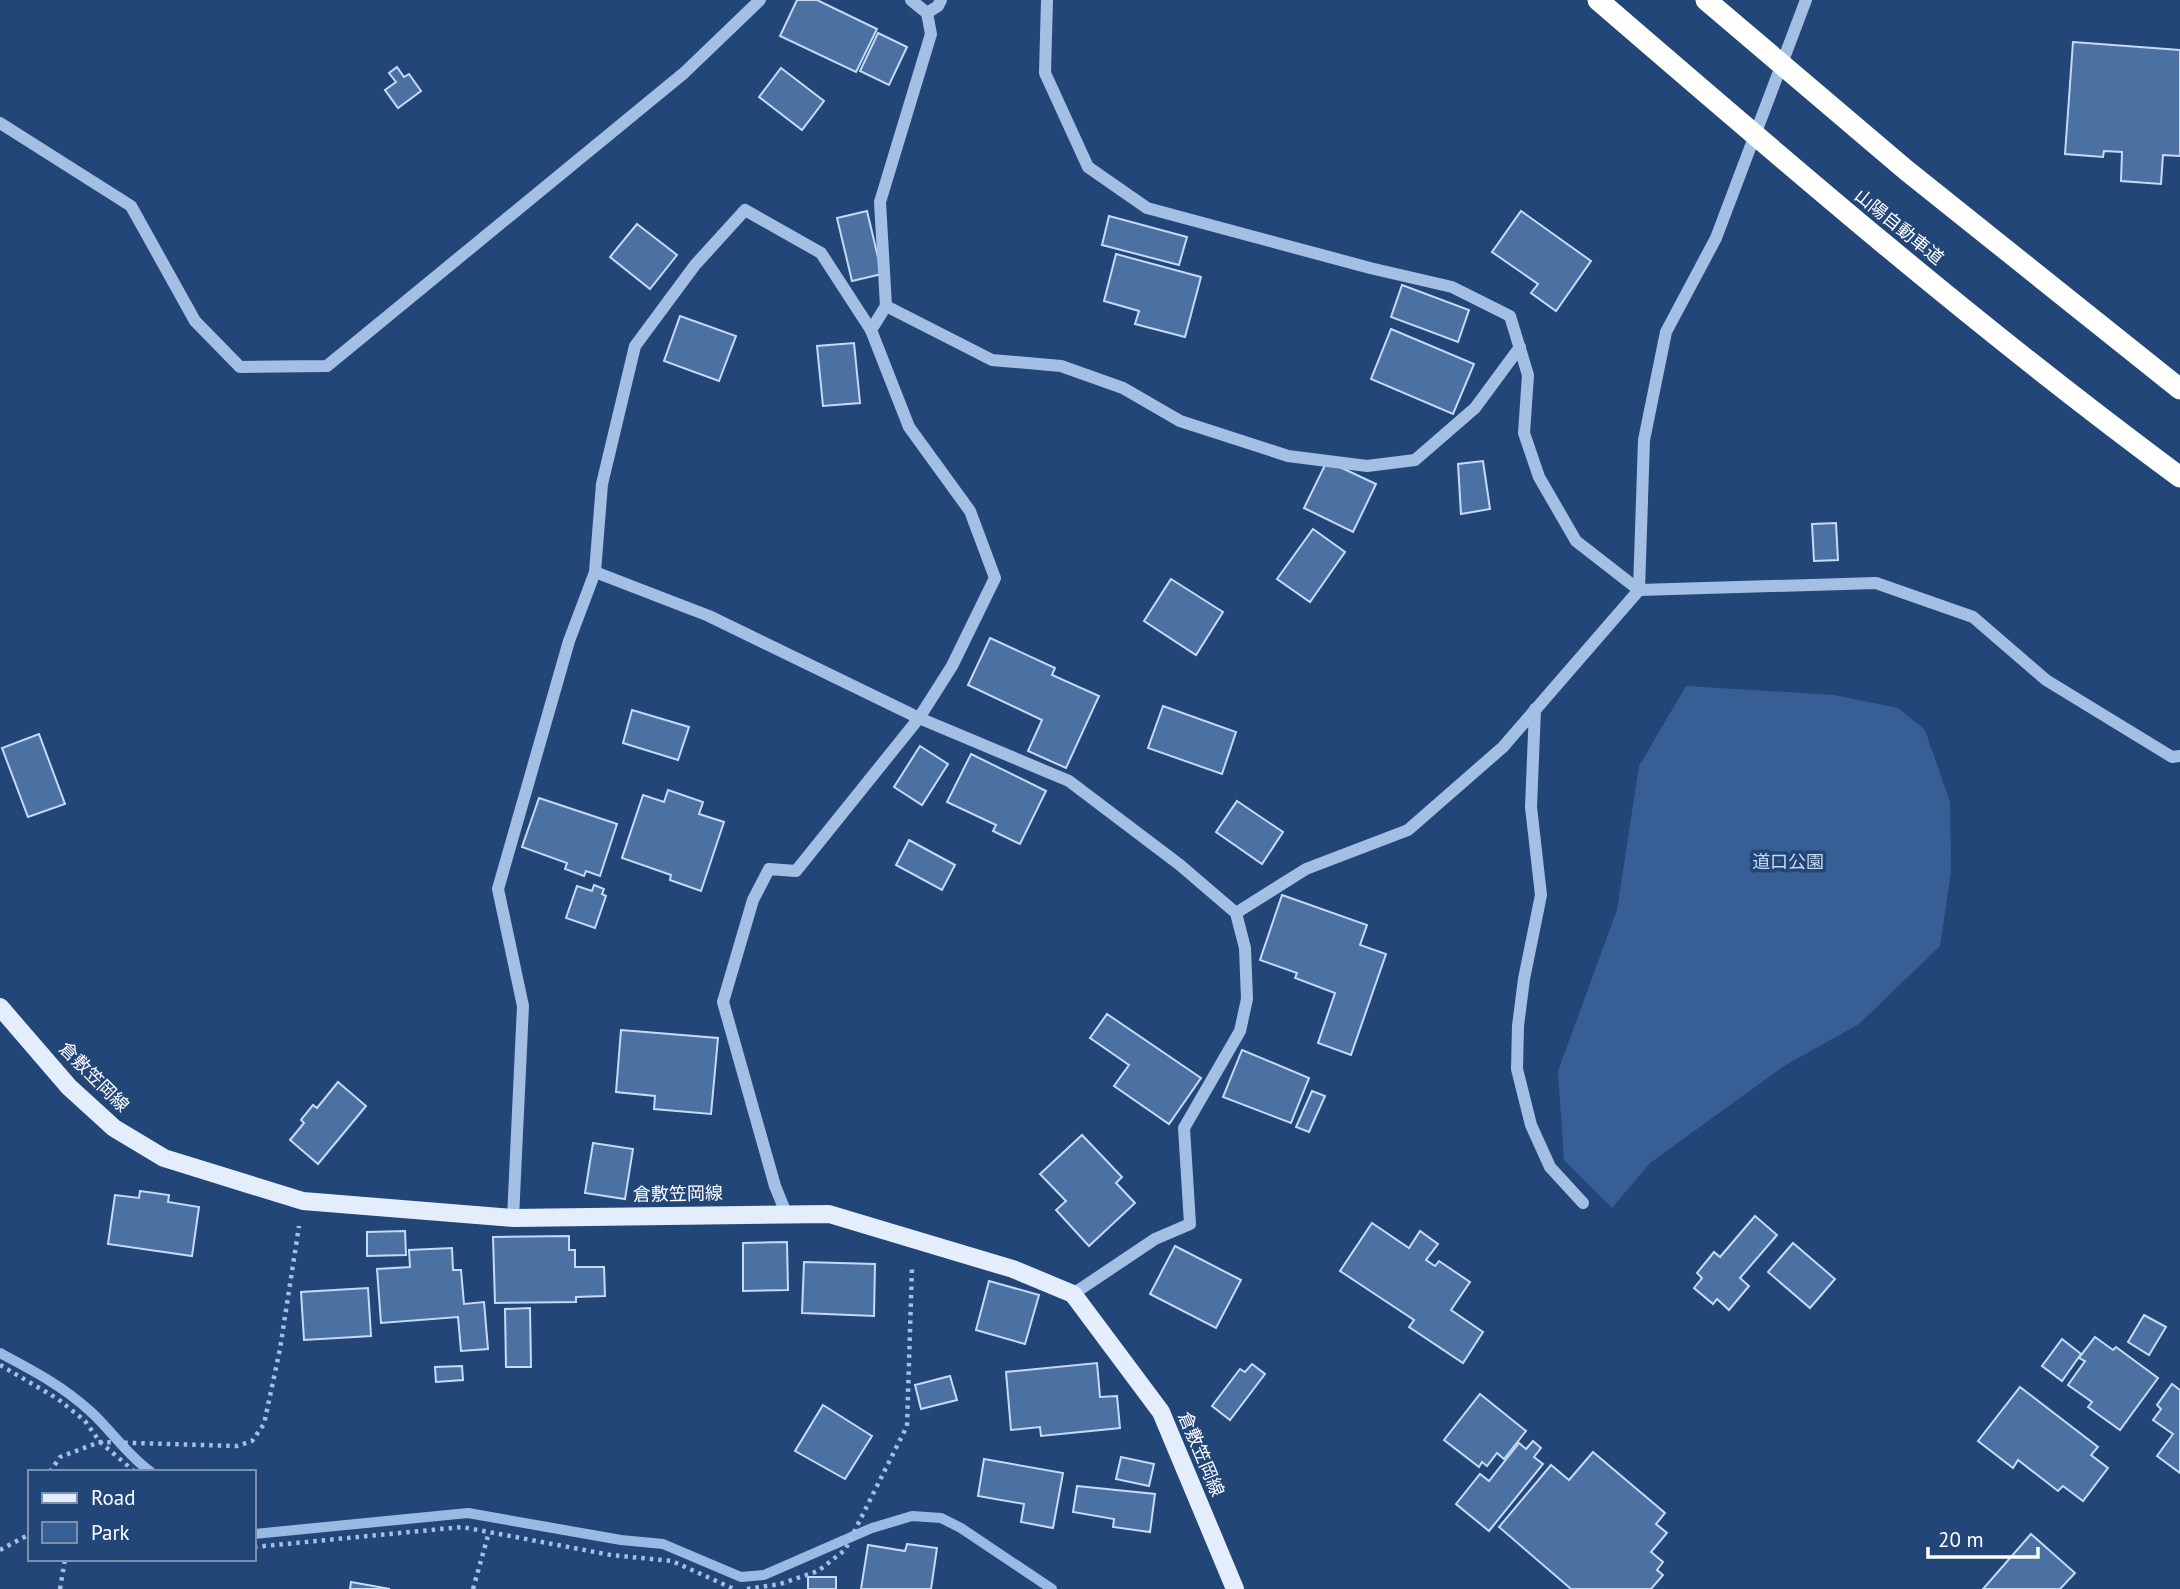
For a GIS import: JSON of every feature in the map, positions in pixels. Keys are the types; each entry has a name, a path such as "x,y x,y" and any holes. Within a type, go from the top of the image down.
{"highway":[{"name":"山陽自動車道","path":"1598,0 1859,225 2090,411 2180,477"},
{"path":"1706,0 1906,170 2180,389"}],"main road":[{"name":"倉敷笠岡線","path":"0,1007 69,1087 114,1128 164,1158 303,1201 513,1218 829,1214 1013,1269 1073,1294 1161,1412 1235,1589"}],"street":[{"path":"0,123 131,206 195,321 240,367 327,366 684,73 760,0"},
{"path":"871,330 886,306 880,202 931,34 927,13 911,0"},
{"path":"927,13 938,6 941,0"},
{"path":"1047,0 1045,73 1088,167 1147,208 1370,268 1452,287 1510,316 1528,375 1524,433 1539,477 1576,541 1639,590 1876,583 1973,617 2046,680 2172,757 2180,756"},
{"path":"1236,913 1306,869 1408,830 1503,747 1639,590 1644,440 1666,332 1716,238 1806,0"},
{"path":"513,1218 523,1006 498,889 569,641 595,572 602,484 635,346 695,265 745,210 821,253 871,330 909,427 970,511 995,578 951,666 919,718 796,871 769,869 753,900 723,1002 775,1186 786,1213"},
{"path":"886,306 992,360 1061,366 1123,388 1192,425 1288,456 1367,466 1415,460 1475,408 1520,346"},
{"path":"595,572 709,617 919,718 1069,781 1180,865 1236,913 1245,948 1247,999 1240,1031 1184,1128 1190,1224 1154,1239 1073,1294"},
{"path":"1535,709 1531,807 1541,895 1524,979 1518,1026 1517,1069 1531,1125 1550,1167 1583,1203"}],"path":[{"path":"51,1470 60,1457 100,1442 237,1446 252,1441 264,1424 281,1349 303,1201"},
{"path":"747,1589 780,1584 818,1570 845,1550 906,1426 911,1238"},
{"path":"0,1365 58,1399 85,1421 100,1442 133,1470"},
{"path":"256,1547 462,1527 611,1555 672,1562 734,1589"},
{"path":"473,1589 489,1532"},
{"path":"0,1550 28,1535"},
{"path":"60,1589 65,1561"}],"green space":[{"name":"道口公園","path":"1686,686 1834,695 1898,708 1925,730 1950,802 1951,872 1940,946 1859,1024 1784,1066 1650,1163 1612,1208 1564,1160 1558,1071 1617,910 1639,766"}],"building":[{"path":"797,0 817,0 877,29 856,72 780,36"},
{"path":"878,33 907,47 889,85 860,71"},
{"path":"2073,42 2180,50 2180,156 2163,155 2161,184 2121,181 2122,152 2104,151 2103,157 2065,154"},
{"path":"397,67 404,77 409,74 421,91 398,108 385,90 396,82 389,73"},
{"path":"781,68 824,101 802,130 759,97"},
{"path":"867,211 882,274 852,281 837,218"},
{"path":"1521,211 1591,261 1556,311 1531,293 1538,284 1492,252"},
{"path":"1109,216 1187,237 1179,265 1102,245"},
{"path":"637,224 677,255 650,289 610,257"},
{"path":"1116,254 1201,277 1185,337 1135,324 1139,311 1104,301"},
{"path":"1402,285 1469,310 1458,342 1391,317"},
{"path":"680,316 736,336 719,381 664,361"},
{"path":"1391,329 1474,364 1453,414 1371,379"},
{"path":"854,343 860,403 823,406 817,346"},
{"path":"1327,461 1376,484 1353,532 1304,508"},
{"path":"1483,461 1490,509 1461,514 1458,464"},
{"path":"1836,523 1838,560 1814,561 1812,524"},
{"path":"1313,529 1345,552 1310,602 1277,579"},
{"path":"1171,579 1223,612 1196,655 1144,621"},
{"path":"990,638 1055,668 1052,675 1099,696 1066,768 1028,751 1042,720 968,685"},
{"path":"1163,706 1236,732 1222,774 1148,748"},
{"path":"632,710 689,727 678,760 623,743"},
{"path":"39,734 65,804 28,817 2,748"},
{"path":"920,746 948,764 922,805 894,787"},
{"path":"971,754 1046,791 1020,844 993,831 996,825 947,802"},
{"path":"668,790 703,802 699,814 724,822 701,891 670,880 671,875 622,858 643,795 664,802"},
{"path":"539,798 617,824 600,876 586,871 584,876 565,869 567,863 522,847"},
{"path":"1237,801 1283,832 1262,864 1216,832"},
{"path":"909,840 955,865 942,890 896,865"},
{"path":"594,885 604,889 602,894 606,896 595,928 566,918 577,886 592,891"},
{"path":"1282,895 1367,925 1360,945 1386,954 1351,1055 1318,1043 1335,993 1295,978 1297,973 1260,960"},
{"path":"1107,1014 1201,1078 1169,1124 1114,1086 1129,1065 1090,1038"},
{"path":"621,1030 718,1038 711,1114 654,1109 655,1096 616,1092"},
{"path":"1242,1050 1309,1078 1291,1123 1223,1097"},
{"path":"338,1082 366,1106 318,1164 290,1140 304,1123 301,1120 313,1105 317,1108"},
{"path":"1312,1091 1325,1096 1309,1132 1296,1127"},
{"path":"1082,1135 1122,1177 1116,1183 1135,1203 1089,1246 1056,1210 1066,1201 1040,1174"},
{"path":"593,1143 633,1149 625,1199 585,1193"},
{"path":"140,1191 169,1195 168,1202 199,1207 192,1256 108,1244 115,1195 139,1198"},
{"path":"1755,1216 1777,1235 1740,1278 1749,1286 1729,1310 1717,1299 1713,1304 1694,1288 1702,1278 1697,1273 1714,1252 1720,1257"},
{"path":"1372,1223 1409,1248 1420,1231 1438,1244 1426,1260 1435,1266 1439,1261 1470,1282 1451,1310 1483,1332 1463,1363 1409,1327 1414,1320 1340,1271"},
{"path":"405,1231 406,1255 367,1256 367,1232"},
{"path":"569,1236 569,1250 575,1250 575,1267 604,1267 605,1296 576,1297 576,1302 495,1303 493,1237"},
{"path":"787,1242 788,1290 743,1291 743,1243"},
{"path":"1793,1243 1835,1279 1810,1308 1768,1272"},
{"path":"1175,1246 1241,1280 1216,1328 1150,1294"},
{"path":"452,1248 453,1270 461,1270 464,1304 484,1302 488,1349 461,1351 458,1317 381,1323 377,1269 410,1267 409,1250"},
{"path":"804,1262 875,1264 874,1316 802,1313"},
{"path":"989,1281 1039,1295 1025,1344 976,1330"},
{"path":"368,1288 371,1336 304,1340 301,1292"},
{"path":"530,1308 531,1367 506,1367 505,1309"},
{"path":"2144,1315 2166,1327 2149,1355 2128,1342"},
{"path":"2095,1337 2113,1350 2116,1347 2158,1378 2120,1430 2088,1407 2092,1402 2068,1385 2085,1361 2079,1358"},
{"path":"2062,1339 2081,1354 2062,1381 2042,1366"},
{"path":"1097,1363 1100,1397 1117,1396 1120,1428 1041,1436 1040,1427 1011,1430 1006,1372"},
{"path":"1252,1364 1265,1374 1230,1420 1212,1406 1240,1369 1245,1372"},
{"path":"462,1366 463,1380 436,1382 435,1367"},
{"path":"950,1376 957,1400 921,1409 915,1385"},
{"path":"2172,1384 2180,1390 2180,1473 2157,1456 2173,1434 2153,1420 2161,1409 2157,1405"},
{"path":"2020,1387 2098,1447 2091,1455 2108,1468 2083,1501 2063,1486 2058,1491 2018,1460 2013,1468 1978,1441"},
{"path":"1480,1394 1526,1431 1504,1459 1497,1453 1487,1466 1482,1462 1479,1467 1444,1440"},
{"path":"823,1405 872,1436 845,1479 795,1451"},
{"path":"1533,1441 1541,1448 1534,1457 1543,1464 1489,1531 1456,1504 1480,1474 1489,1481 1519,1443 1526,1449"},
{"path":"1593,1452 1665,1513 1656,1524 1667,1533 1651,1552 1663,1562 1657,1570 1663,1575 1651,1589 1571,1589 1499,1527 1551,1465 1569,1480"},
{"path":"1121,1457 1154,1464 1149,1486 1116,1479"},
{"path":"984,1459 1063,1473 1053,1528 1021,1522 1024,1504 978,1496"},
{"path":"1077,1486 1155,1494 1150,1532 1113,1527 1114,1519 1073,1512"},
{"path":"2031,1534 2075,1573 2060,1589 1983,1589"},
{"path":"907,1544 937,1548 931,1589 861,1589 868,1545 905,1551"},
{"path":"808,1577 836,1577 836,1589 808,1589"},
{"path":"351,1582 390,1589 350,1589"}],"waterway":[{"path":"0,1353 47,1379 80,1402 149,1470"},
{"path":"256,1534 468,1513 621,1540 663,1544 741,1577 764,1575 872,1528 912,1516 941,1518 961,1528 1052,1589"}]}
